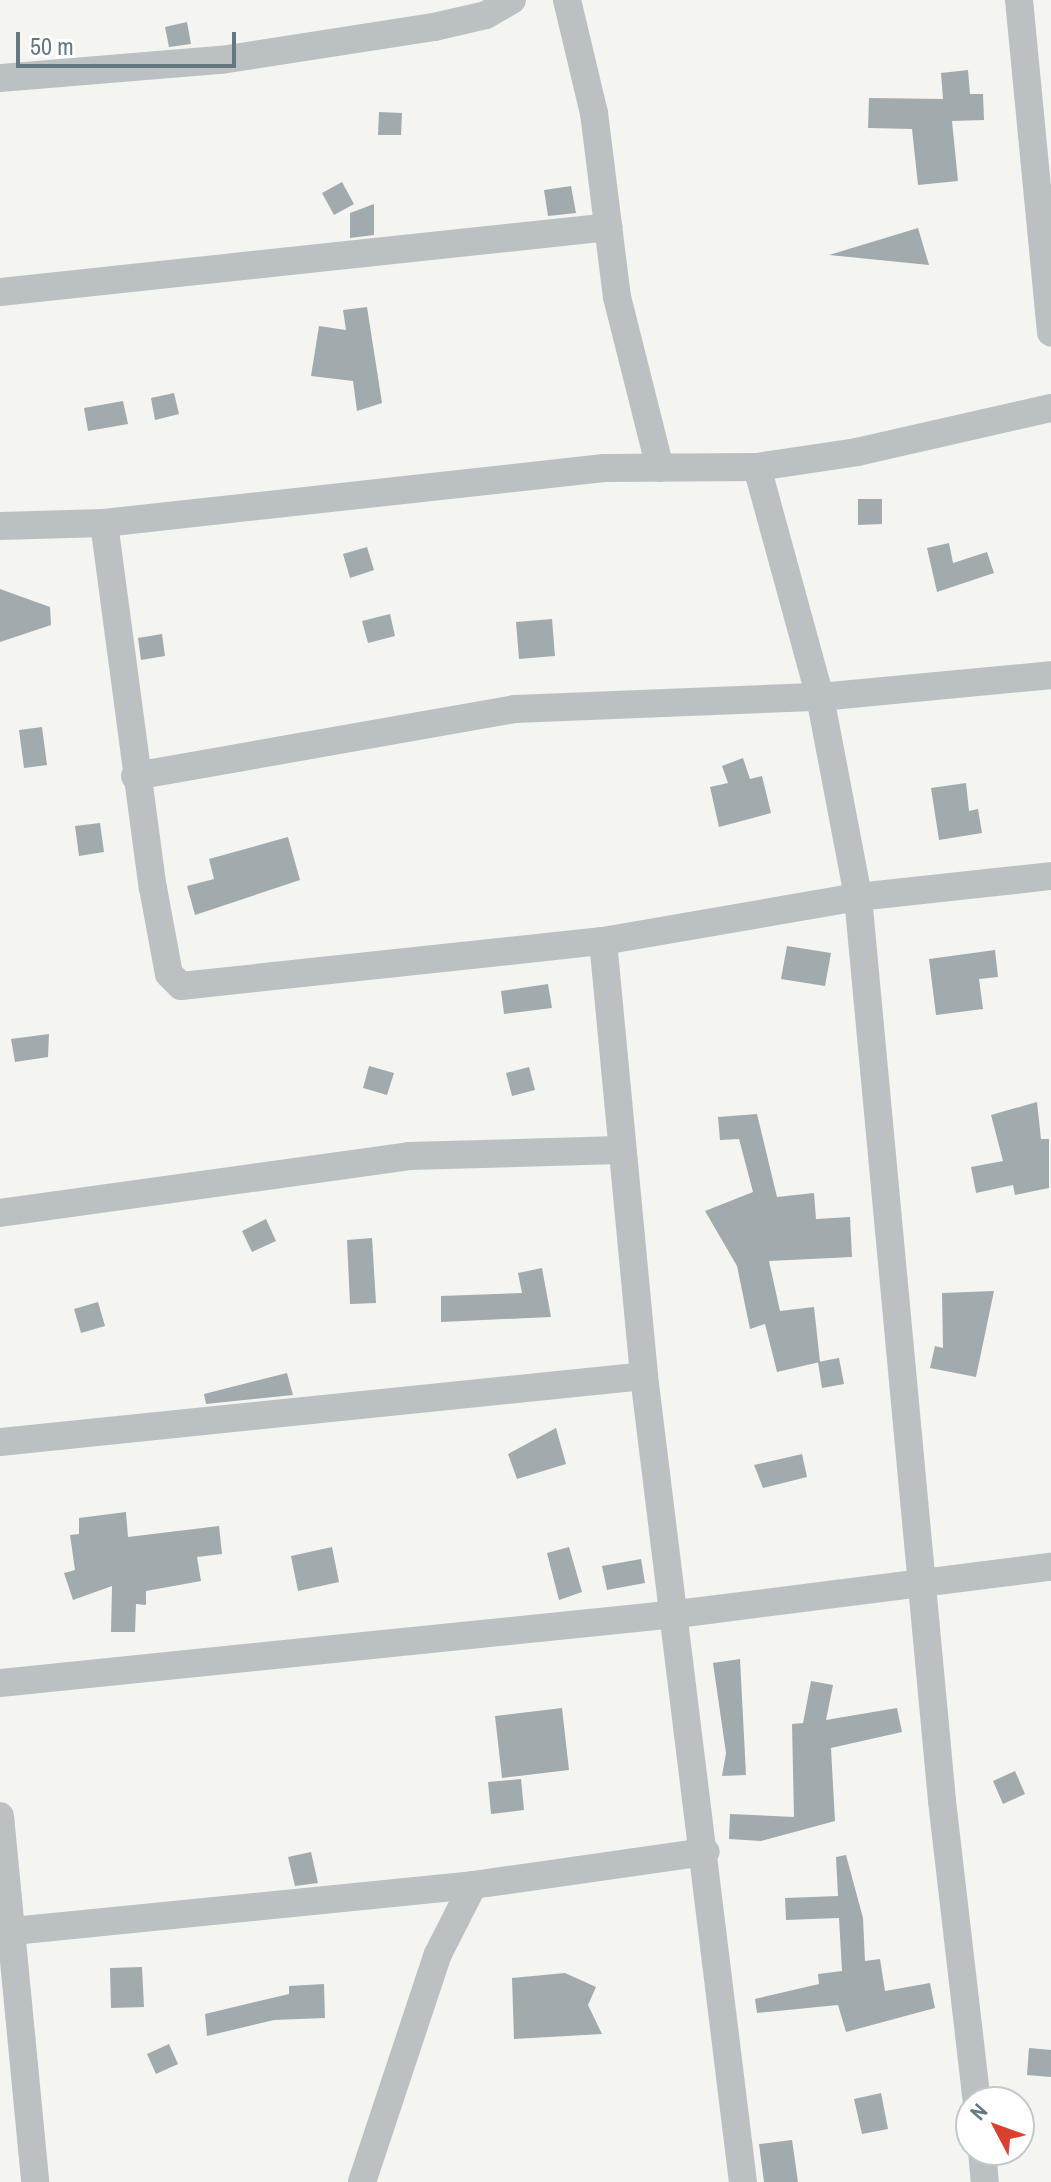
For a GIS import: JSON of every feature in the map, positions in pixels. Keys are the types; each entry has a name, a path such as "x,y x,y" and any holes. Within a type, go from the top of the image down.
{"street":[{"path":"0,78 221,60 486,15 512,0"},
{"path":"567,0 594,113 617,297 660,468"},
{"path":"1019,0 1051,332"},
{"path":"0,292 609,227"},
{"path":"0,526 104,523 604,468 757,467 857,452 1051,408"},
{"path":"757,467 820,697 858,897 975,2086"},
{"path":"104,523 135,776 169,974 181,986 603,941 858,897 1051,876"},
{"path":"135,776 515,709 820,697 1051,675"},
{"path":"603,941 620,1150 644,1376 677,1614 743,2182"},
{"path":"0,1213 409,1156 620,1150"},
{"path":"0,1442 644,1376"},
{"path":"0,1683 677,1614 1051,1567"},
{"path":"0,1816 35,2182"},
{"path":"13,1931 473,1885 706,1852"},
{"path":"362,2182 432,1968 473,1885"}],"building":[{"path":"187,22 191,44 169,47 165,27"},
{"path":"968,70 970,94 983,94 984,120 952,121 958,181 918,185 912,129 868,128 869,98 943,99 941,73"},
{"path":"379,112 402,113 401,135 378,135"},
{"path":"342,182 354,204 334,215 322,193"},
{"path":"571,186 576,213 548,216 544,190"},
{"path":"374,204 374,235 350,238 350,213"},
{"path":"918,228 929,265 829,255"},
{"path":"367,307 382,403 357,411 353,381 311,376 319,326 346,330 343,310"},
{"path":"174,393 179,414 155,420 151,398"},
{"path":"123,401 128,424 88,431 84,408"},
{"path":"858,499 882,499 882,524 858,525"},
{"path":"949,543 953,563 987,552 994,573 937,592 927,548"},
{"path":"367,547 374,570 350,578 343,554"},
{"path":"0,589 50,607 51,625 0,642"},
{"path":"390,614 395,636 368,643 362,621"},
{"path":"552,619 555,656 519,659 516,622"},
{"path":"162,634 165,656 141,660 138,638"},
{"path":"42,727 47,765 24,768 19,730"},
{"path":"743,758 750,779 762,776 771,813 719,827 710,787 728,783 722,766"},
{"path":"966,783 969,811 978,809 982,833 939,840 931,788"},
{"path":"100,823 104,852 79,856 75,826"},
{"path":"288,837 300,880 195,915 187,886 214,879 209,859"},
{"path":"787,946 831,953 825,986 781,979"},
{"path":"995,950 998,977 979,979 983,1009 936,1015 929,959"},
{"path":"548,984 552,1008 504,1014 501,991"},
{"path":"49,1034 48,1057 15,1062 11,1039"},
{"path":"369,1066 394,1073 387,1095 363,1088"},
{"path":"529,1067 535,1090 512,1096 506,1073"},
{"path":"1037,1102 1041,1139 1049,1139 1049,1188 1015,1195 1013,1185 976,1193 971,1167 1003,1161 991,1115"},
{"path":"757,1114 777,1197 814,1193 816,1219 850,1217 852,1257 769,1261 780,1311 814,1307 820,1362 777,1372 765,1324 750,1329 737,1266 705,1211 753,1192 739,1139 720,1140 718,1117"},
{"path":"266,1219 276,1241 252,1252 242,1231"},
{"path":"372,1238 376,1303 350,1304 347,1240"},
{"path":"542,1268 551,1317 441,1322 441,1296 522,1293 518,1273"},
{"path":"994,1291 976,1377 930,1368 935,1346 943,1348 942,1293"},
{"path":"98,1302 105,1326 81,1333 74,1309"},
{"path":"839,1358 844,1384 822,1388 818,1362"},
{"path":"287,1373 293,1395 206,1404 204,1394"},
{"path":"556,1428 566,1464 517,1479 508,1454"},
{"path":"802,1454 807,1477 763,1488 754,1465"},
{"path":"126,1512 128,1537 219,1526 222,1554 197,1557 201,1581 146,1591 146,1605 136,1604 135,1632 111,1632 112,1586 73,1600 64,1573 75,1570 70,1535 79,1534 79,1518"},
{"path":"332,1547 339,1582 298,1591 291,1556"},
{"path":"569,1547 582,1592 559,1600 547,1553"},
{"path":"641,1559 645,1583 607,1590 602,1566"},
{"path":"740,1659 746,1775 722,1776 726,1753 713,1663"},
{"path":"811,1681 833,1685 826,1720 897,1708 902,1732 831,1748 835,1821 761,1841 729,1839 730,1814 794,1817 792,1724 803,1723"},
{"path":"562,1708 569,1770 502,1778 495,1716"},
{"path":"1015,1771 1025,1794 1003,1804 993,1781"},
{"path":"521,1779 524,1810 491,1814 488,1782"},
{"path":"311,1852 318,1883 295,1886 288,1857"},
{"path":"846,1855 863,1918 865,1961 880,1959 885,1991 930,1983 935,2008 846,2032 838,2005 757,2013 755,1999 819,1984 818,1974 842,1971 839,1918 786,1920 785,1898 838,1896 836,1857"},
{"path":"142,1967 144,2007 111,2008 110,1968"},
{"path":"565,1973 596,1987 588,2005 602,2034 514,2039 512,1978"},
{"path":"324,1984 325,2018 274,2020 207,2036 205,2014 289,1994 289,1986"},
{"path":"169,2044 178,2064 156,2074 147,2054"},
{"path":"1029,2048 1051,2050 1051,2077 1027,2075"},
{"path":"881,2093 888,2129 862,2134 854,2099"},
{"path":"792,2140 798,2182 764,2182 759,2144"}]}
